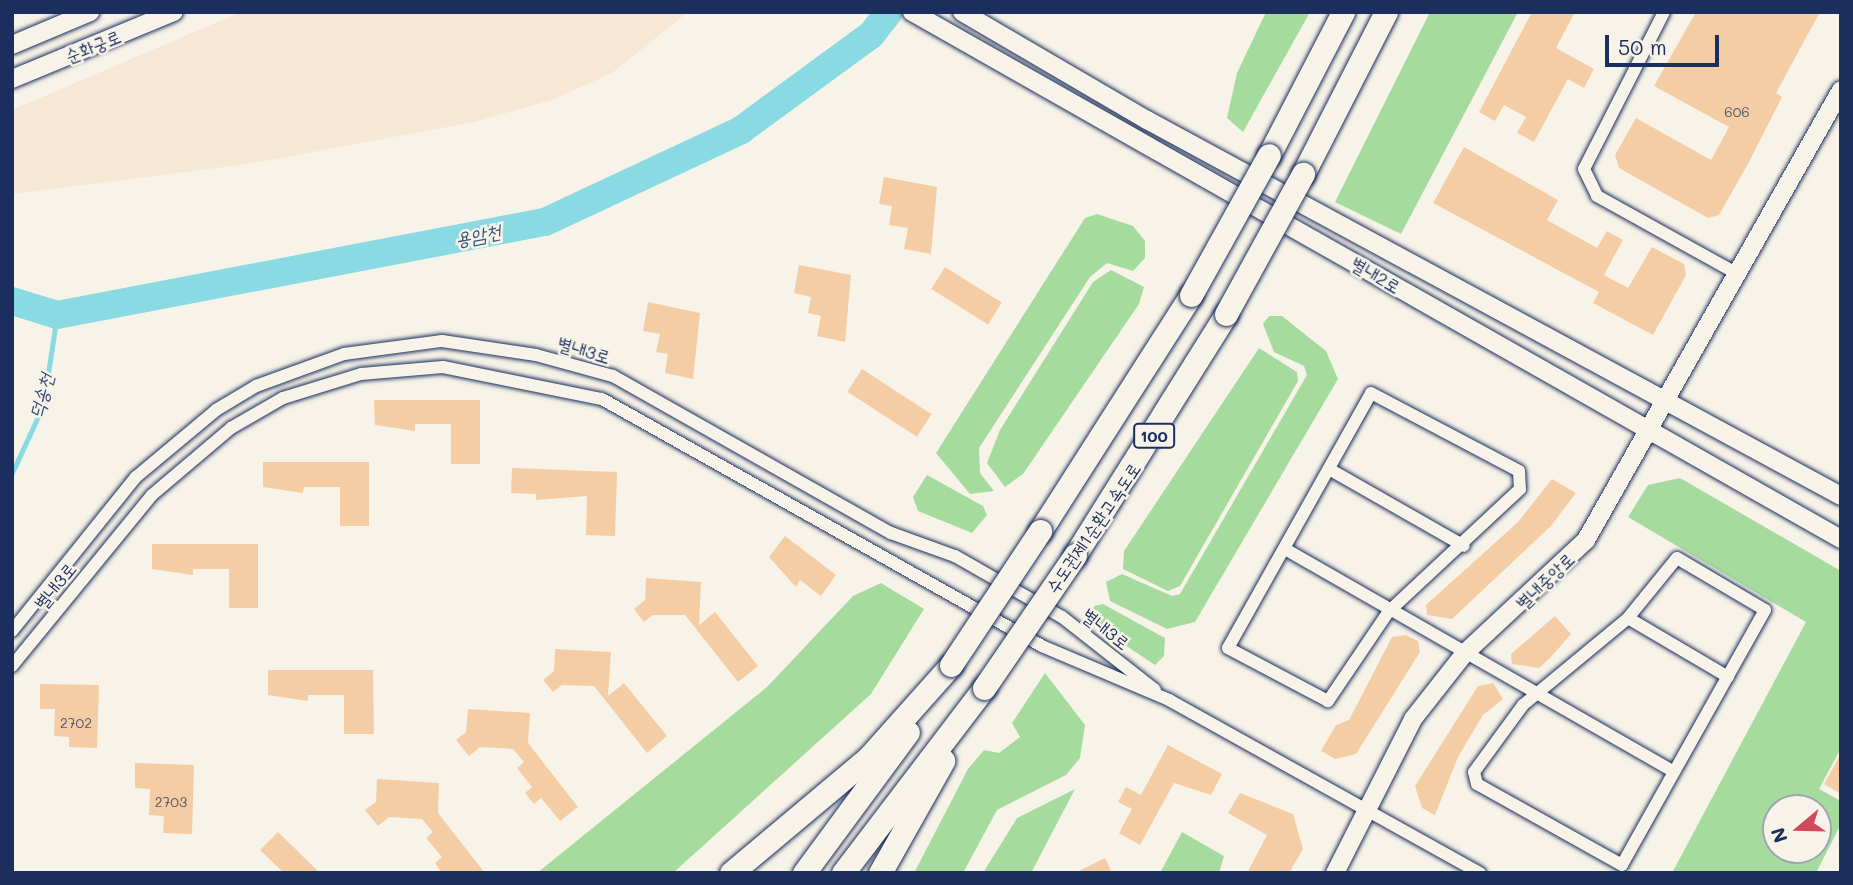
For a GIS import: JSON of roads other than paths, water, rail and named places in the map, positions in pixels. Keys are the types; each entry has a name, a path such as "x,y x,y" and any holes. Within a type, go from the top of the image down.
{"highway":[{"name":"100","path":"804,873 853,813 1040,531 1191,295 1269,155 1343,12"},
{"name":"수도권제1순환고속도로","path":"843,873 984,688 1076,555 1226,314 1303,174 1386,12"},
{"path":"731,873 869,757 951,665"},
{"path":"880,873 984,688"}],"street":[{"name":"순화궁로","path":"12,44 90,12"},
{"name":"순화궁로","path":"12,79 174,12"},
{"name":"별내2로","path":"912,12 1648,434 1841,539"},
{"name":"별내2로","path":"962,12 995,33 1841,496"},
{"path":"1664,12 1584,169 1597,196 1738,274"},
{"name":"별내중앙로","path":"1335,873 1413,719 1465,653 1586,540 1668,403 1841,90"},
{"name":"별내3로","path":"12,631 136,477 216,410 256,386 344,354 377,346 477,343 613,376 891,533 955,556 1062,617 1169,701"},
{"name":"별내3로","path":"12,666 152,495 230,428 283,398 361,374 443,367 602,399 1042,646 1169,701 1480,873"},
{"path":"1371,393 1519,471 1520,489 1464,546 1389,611 1328,701 1228,648 1329,469 1371,393"},
{"path":"1329,469 1464,546"},
{"path":"1284,549 1674,772"},
{"path":"1677,558 1765,610 1728,677 1622,865 1477,784 1474,772 1537,692 1628,618 1677,558"},
{"path":"1628,618 1728,677"}],"waterway":[{"name":"용암천","path":"12,301 57,315 545,222 741,130 871,35 889,12"},
{"name":"덕송천","path":"12,473 43,406 57,315"}]}
